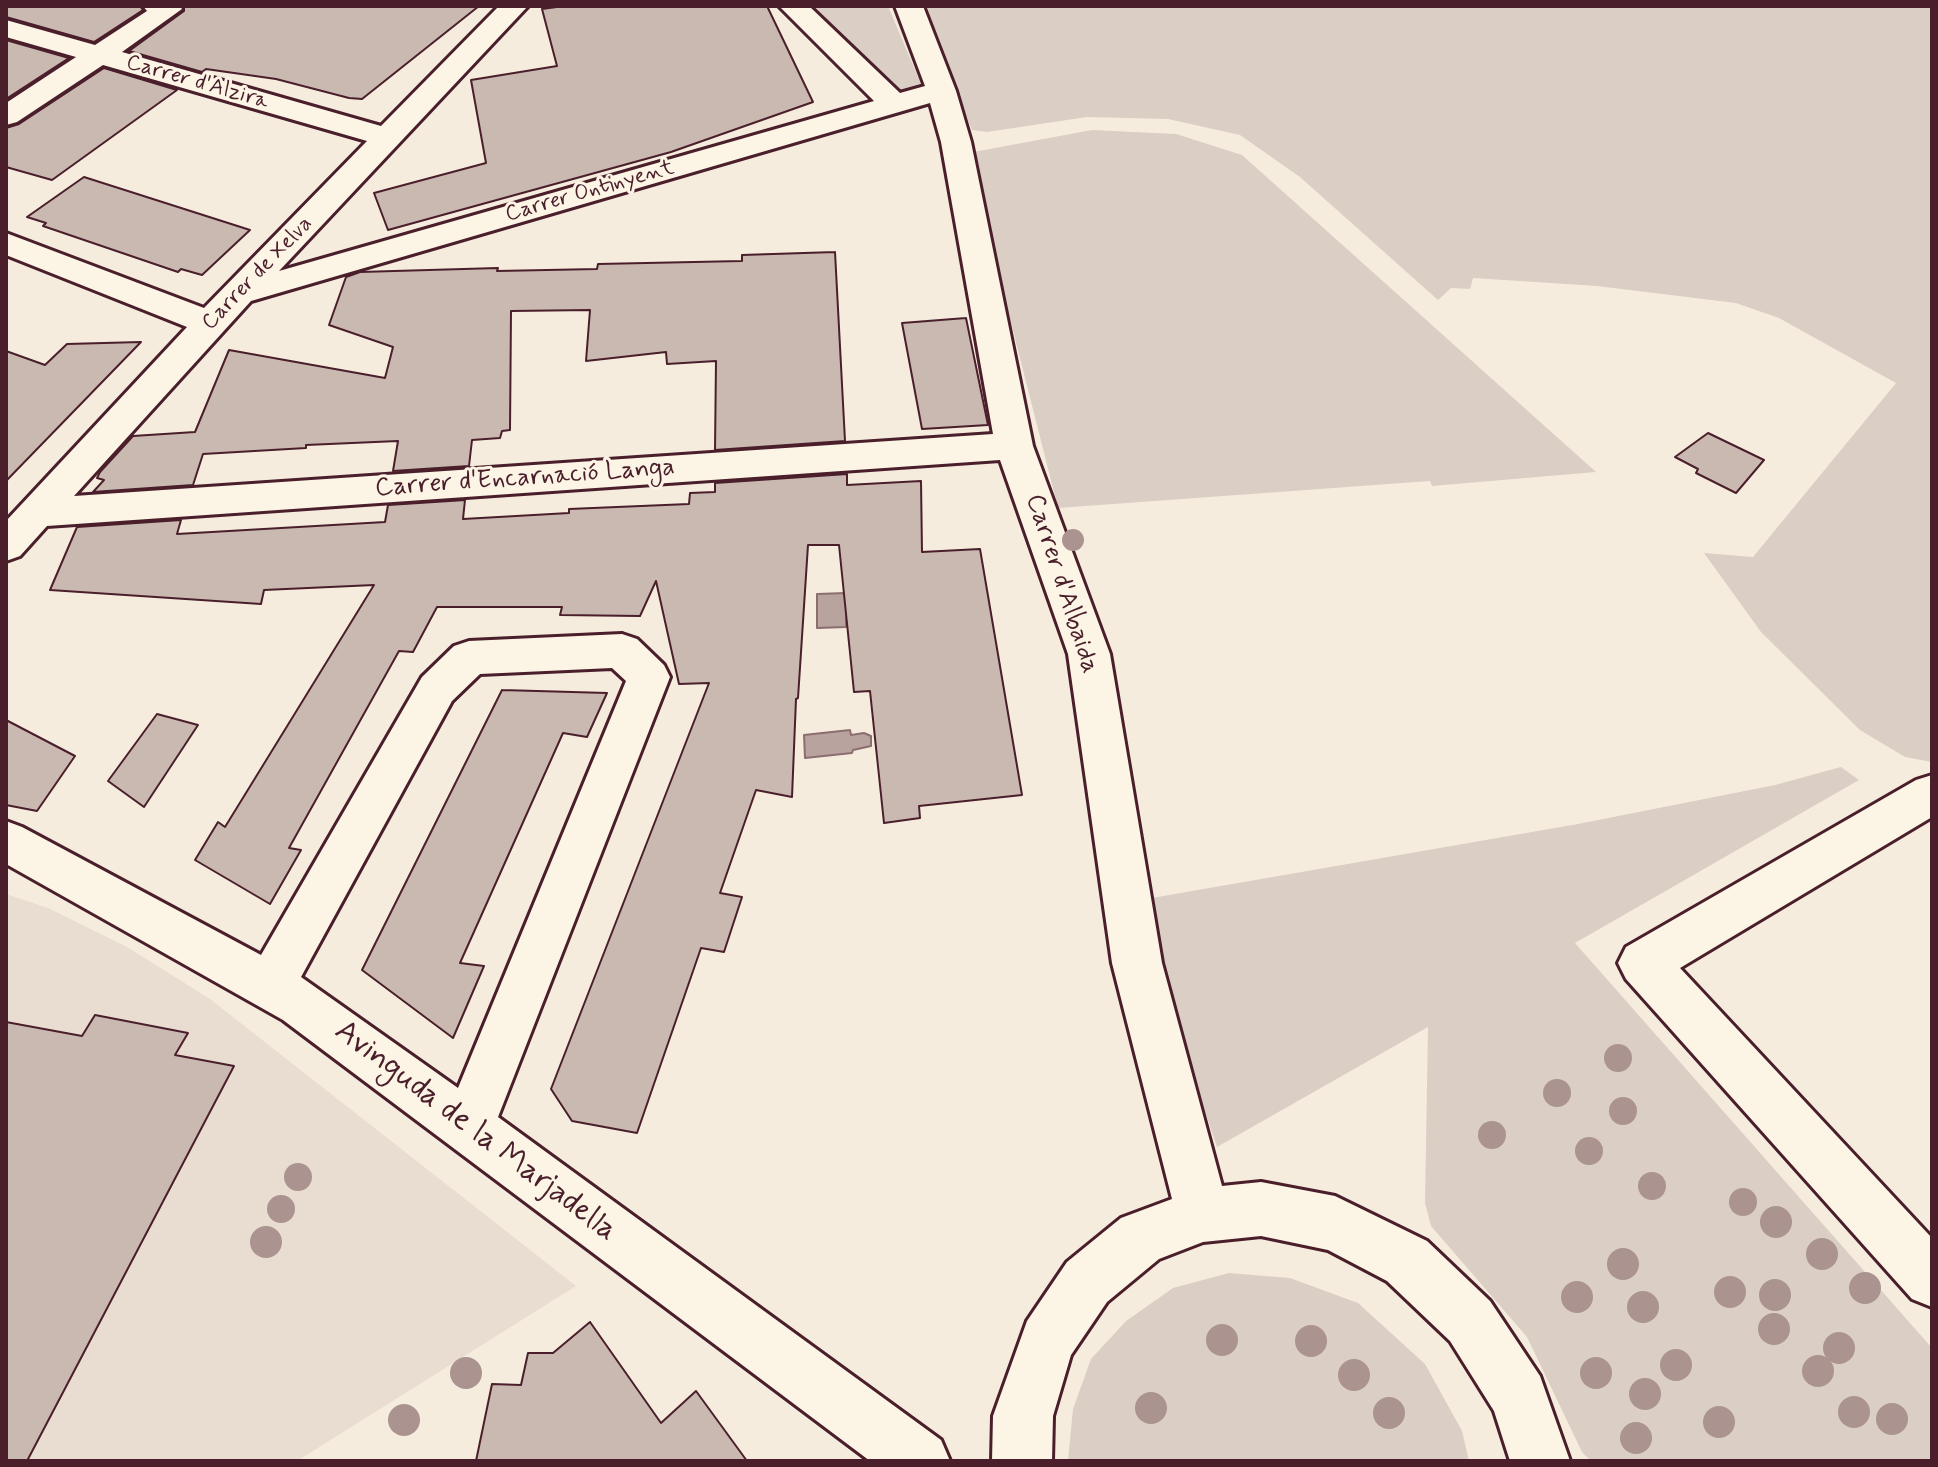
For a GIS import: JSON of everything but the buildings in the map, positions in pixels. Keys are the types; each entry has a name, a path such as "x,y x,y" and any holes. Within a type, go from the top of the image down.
{"street":[{"path":"6,116 168,9 157,6"},
{"name":"Carrer de Xelva","path":"6,546 210,323 514,6"},
{"path":"793,6 894,104"},
{"name":"Carrer d'Albaida","path":"909,6 941,91 956,142 1014,446 1089,654 1137,963 1203,1215"},
{"name":"Carrer d'Alzira","path":"6,28 389,138"},
{"name":"Carrer Ontinyent","path":"239,293 941,91"},
{"path":"6,243 210,323"},
{"name":"Carrer d'Encarnació Langa","path":"36,513 1014,446"},
{"path":"270,986 437,689 469,658 622,651 649,677 468,1127"},
{"path":"1932,794 1643,963 1932,1279"},
{"name":"Avinguda de la Marjadella","path":"6,841 301,1003 920,1461"},
{"path":"1022,1461 1023,1416 1047,1341 1087,1282 1141,1238 1203,1215 1261,1209 1335,1224 1407,1261 1470,1321 1519,1397 1540,1461"}],"shaded area":[{"path":"811,6 888,6 924,91 901,97"},
{"path":"921,6 1932,6 1932,762 1905,757 1860,730 1761,632 1704,553 1753,557 1896,383 1779,318 1736,303 1597,286 1473,278 1470,289 1451,288 1438,300 1300,177 1240,135 1168,119 1087,117 987,132 972,130"},
{"path":"1092,130 1176,134 1242,155 1596,472 1432,486 1430,481 1058,508 968,153"},
{"path":"846,593 846,627 817,628 817,594"},
{"path":"850,730 851,735 864,733 871,736 871,746 853,750 852,753 805,758 804,735"},
{"path":"1841,767 1859,780 1575,943 1932,1348 1932,1461 1591,1461 1582,1452 1527,1337 1431,1226 1425,1203 1428,1027 1217,1147 1170,1007 1146,899 1578,824 1775,785"},
{"path":"6,894 48,908 127,947 210,999 576,1286 297,1461 6,1461"},
{"path":"1229,1273 1290,1278 1358,1303 1425,1364 1462,1431 1469,1461 1068,1461 1073,1409 1091,1359 1126,1321 1173,1288"}]}
